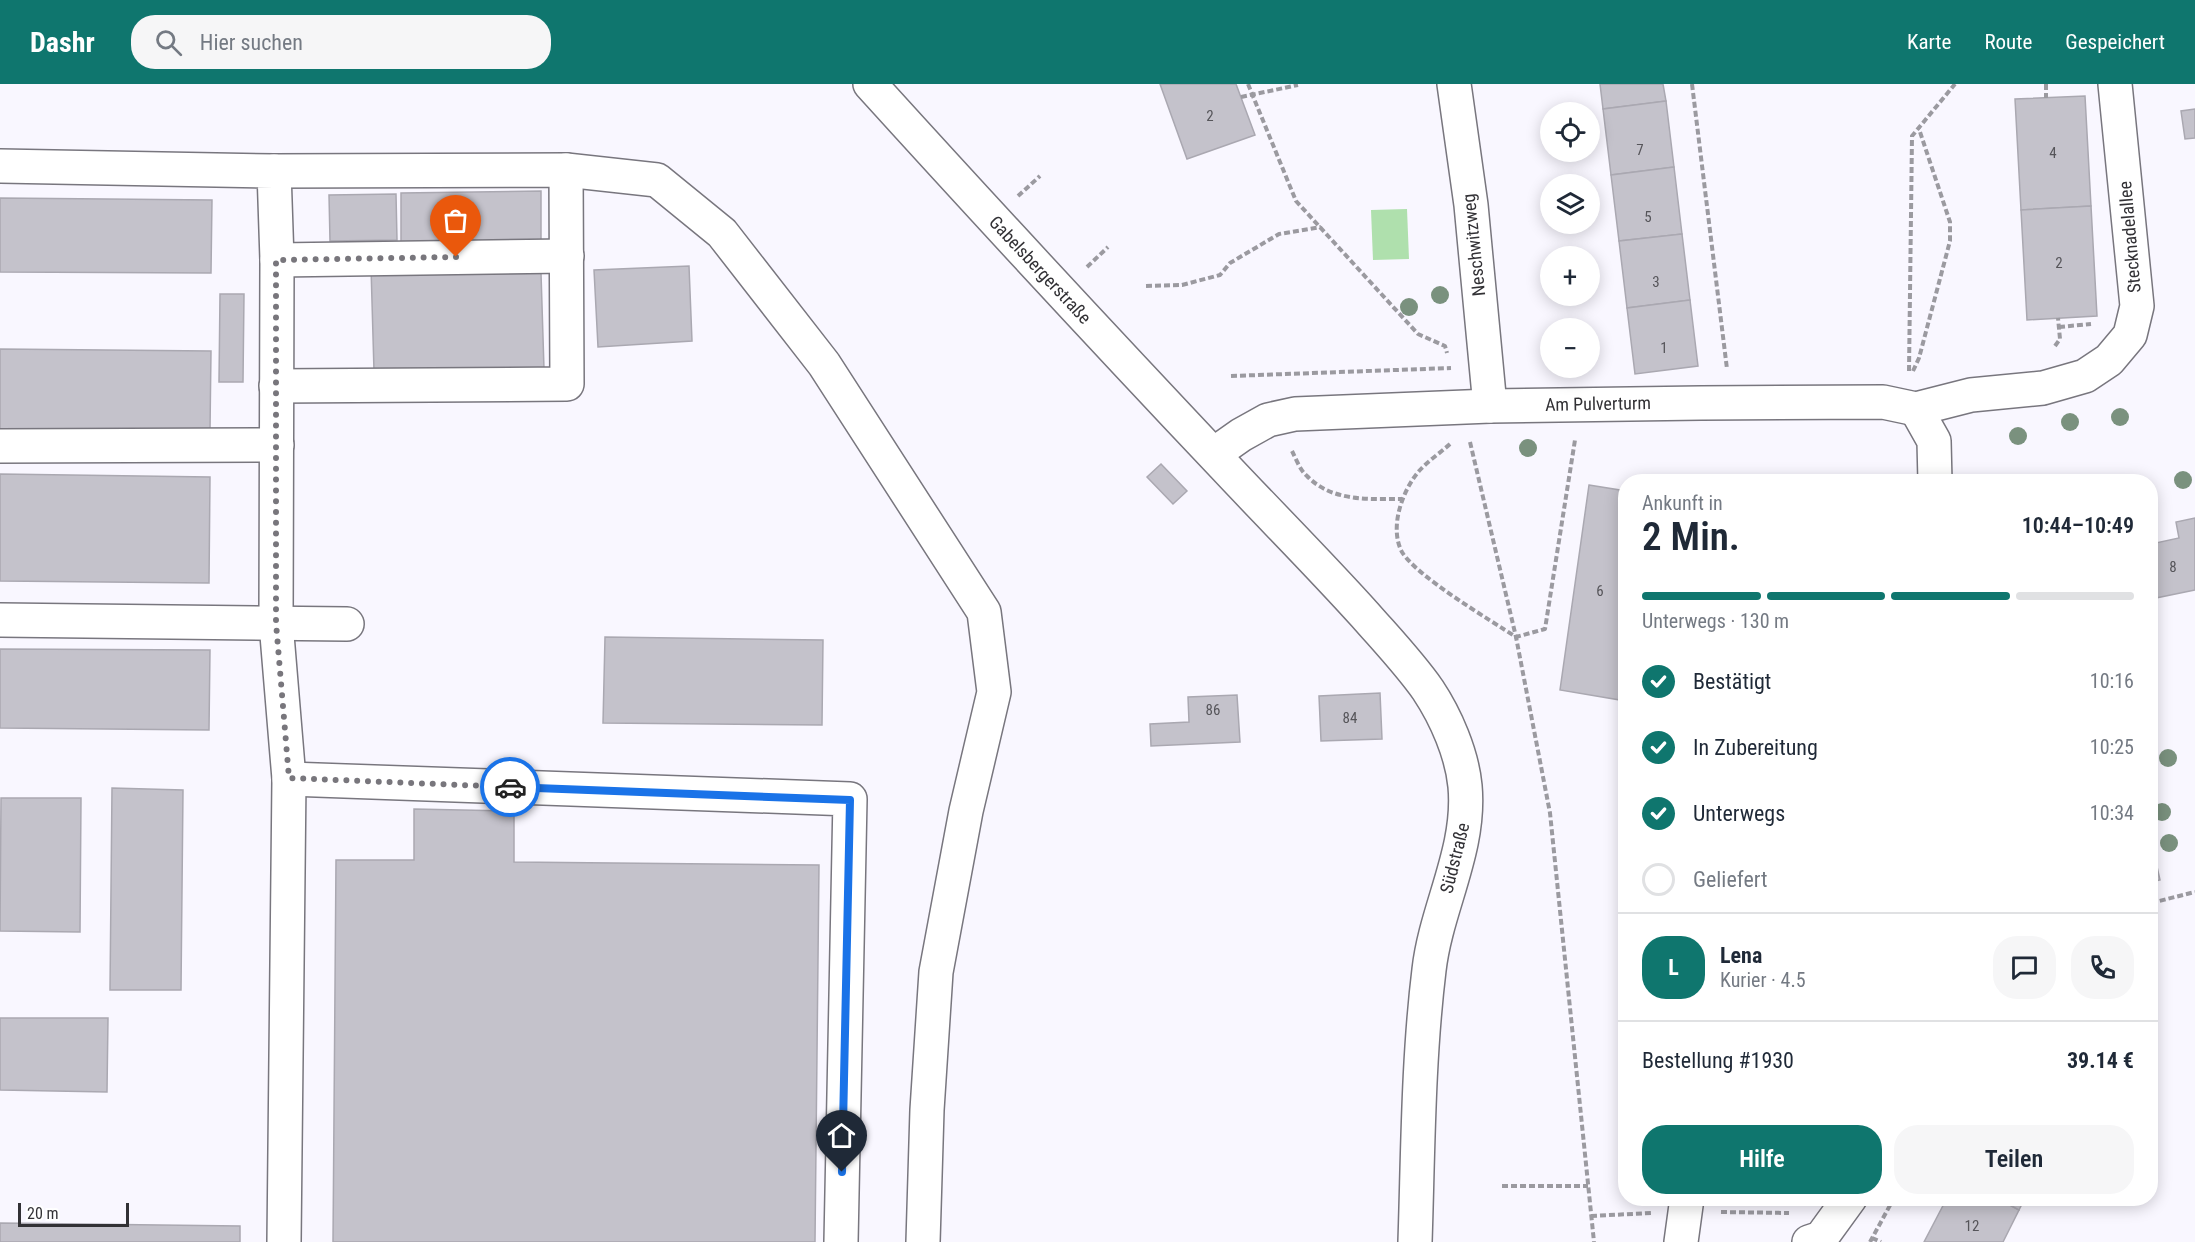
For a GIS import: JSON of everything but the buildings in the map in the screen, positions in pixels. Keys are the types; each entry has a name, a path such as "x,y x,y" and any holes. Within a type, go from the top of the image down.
{"street":[{"name":"Gabelsbergerstraße","path":"870,84 1214,454"},
{"name":"Neschwitzweg","path":"1454,84 1471,205 1472,414"},
{"name":"Stecknadelallee","path":"1916,409 1971,395 2043,388 2085,376 2109,360 2130,335 2137,306 2115,84"},
{"path":"0,166 274,171 566,170 657,180 722,232 824,364 984,612 994,692 966,811 936,972 927,1110 923,1242"},
{"path":"276,386 567,384 566,170"},
{"path":"274,171 276,623 289,778 284,1242"},
{"path":"276,260 567,256"},
{"name":"Am Pulverturm","path":"1214,454 1268,420 1295,414 1472,414 1731,403 1883,402 1916,409"},
{"path":"1916,409 1934,441 1935,474"},
{"path":"0,446 276,445"},
{"name":"Südstraße","path":"1214,454 1409,664 1430,692 1444,719 1456,748 1465,783 1466,816 1461,848 1434,938 1429,970 1423,1034 1415,1242"},
{"path":"0,620 346,624"},
{"path":"289,778 850,800 841,1242"},
{"path":"1681,1242 1686,1206"},
{"path":"1809,1242 1821,1238 1844,1206"}],"path":[{"path":"1248,84 1296,201 1418,334 1445,346 1451,368 1472,414 1550,813 1594,1242"},
{"path":"1692,84 1731,403"},
{"path":"1919,128 1950,222 1950,241 1919,358 1909,379 1912,136 1955,84"},
{"path":"2046,84 2046,98"},
{"path":"1241,97 1298,85"},
{"path":"1146,286 1182,285 1220,275 1230,263 1279,234 1321,227"},
{"path":"1232,376 1451,368"},
{"path":"1472,414 1419,471 1402,499 1397,533 1402,552 1421,573 1516,637 1545,629 1571,467"},
{"path":"1303,446 1292,451 1306,475 1324,490 1352,499 1402,499"},
{"path":"2158,901 2195,892"},
{"path":"1502,1186 1588,1186"},
{"path":"1881,1242 1871,1240 1890,1206"}],"green space":[{"path":"1407,209 1409,259 1373,260 1371,210"}],"way so far":[{"path":"456,257 276,260 276,623 289,778 510,787"}],"route":[{"path":"510,787 850,800 842,1172"}]}
